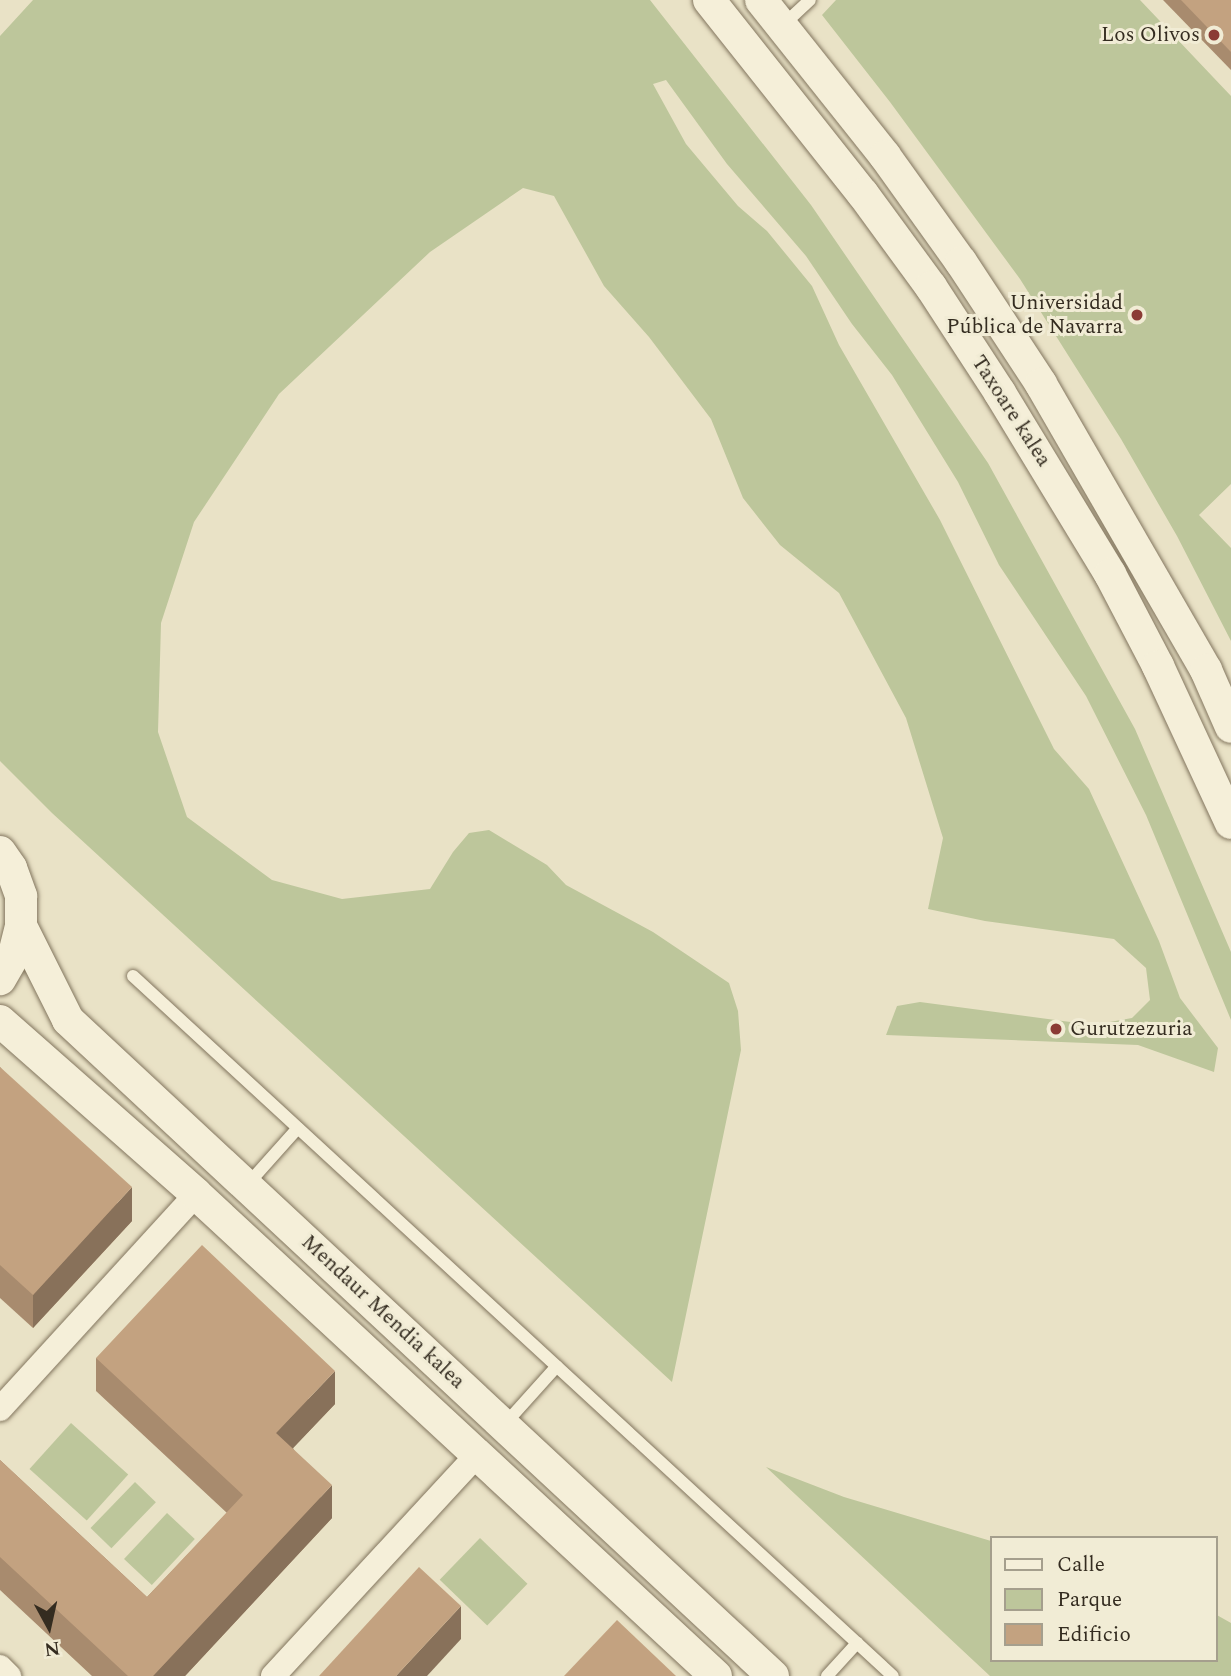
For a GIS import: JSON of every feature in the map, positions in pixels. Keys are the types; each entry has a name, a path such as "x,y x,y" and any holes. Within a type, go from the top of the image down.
{"street":[{"name":"Taxoare kalea","path":"709,0 863,194 931,287 1000,393 1110,574 1158,666 1231,823"},
{"name":"Taxoare kalea","path":"761,0 885,156 961,262 1041,384 1206,670 1231,727"},
{"path":"0,852 11,868 20,896 21,926 14,955 0,979"},
{"name":"Mendaur Mendia kalea","path":"21,926 68,1020 773,1676"},
{"name":"Mendaur Mendia kalea","path":"0,1021 196,1194 716,1676"},
{"path":"0,1409 196,1194"},
{"path":"273,1676 478,1454"},
{"path":"0,1667 9,1676"}],"lane":[{"path":"782,27 810,0"},
{"path":"133,976 893,1676"},
{"path":"247,1186 298,1128"},
{"path":"503,1425 557,1366"},
{"path":"827,1676 857,1643"}],"green space":[{"path":"33,0 650,0 811,205 988,463 1135,729 1231,952 1231,1020 1146,815 1086,696 999,565 958,482 892,375 852,324 806,256 727,164 666,80 653,84 686,144 738,206 767,231 812,286 839,345 940,520 1054,749 1089,789 1159,941 1180,998 1218,1048 1214,1072 1138,1045 886,1035 897,1006 920,1002 1093,1025 1132,1018 1150,1000 1146,968 1114,939 985,921 928,909 943,838 906,718 839,593 780,545 743,498 711,419 649,337 604,286 554,196 523,188 430,252 279,394 194,522 161,623 158,732 187,817 272,880 342,899 430,889 453,852 469,833 489,830 547,865 566,885 653,932 729,983 738,1011 741,1050 672,1382 52,813 0,761 0,36"},
{"name":"Universidad Pública de Navarra","path":"836,0 1140,0 1231,96 1231,484 1199,515 1231,548 1231,641 1177,536 1121,439 1020,279 890,102 822,15"},
{"path":"71,1423 128,1475 87,1521 30,1469"},
{"path":"766,1467 844,1497 990,1541 990,1662 1217,1662 1217,1615 1231,1623 1231,1676 990,1676"},
{"path":"135,1482 156,1502 111,1548 91,1528"},
{"path":"167,1513 195,1539 152,1585 124,1559"},
{"path":"480,1538 527,1584 487,1626 440,1580"}],"building":[{"path":"1181,0 1231,0 1231,52"},
{"path":"0,1067 132,1187 33,1295 0,1265"},
{"path":"202,1245 335,1371 276,1433 332,1485 153,1676 128,1676 0,1557 0,1460 147,1597 243,1495 96,1358"},
{"path":"419,1567 461,1606 396,1676 319,1676"},
{"path":"617,1620 676,1676 564,1676"}],"place":[{"name":"Los Olivos","path":"1214,35"},
{"name":"Universidad Pública de Navarra","path":"1137,315"},
{"name":"Gurutzezuria","path":"1056,1029"}]}
